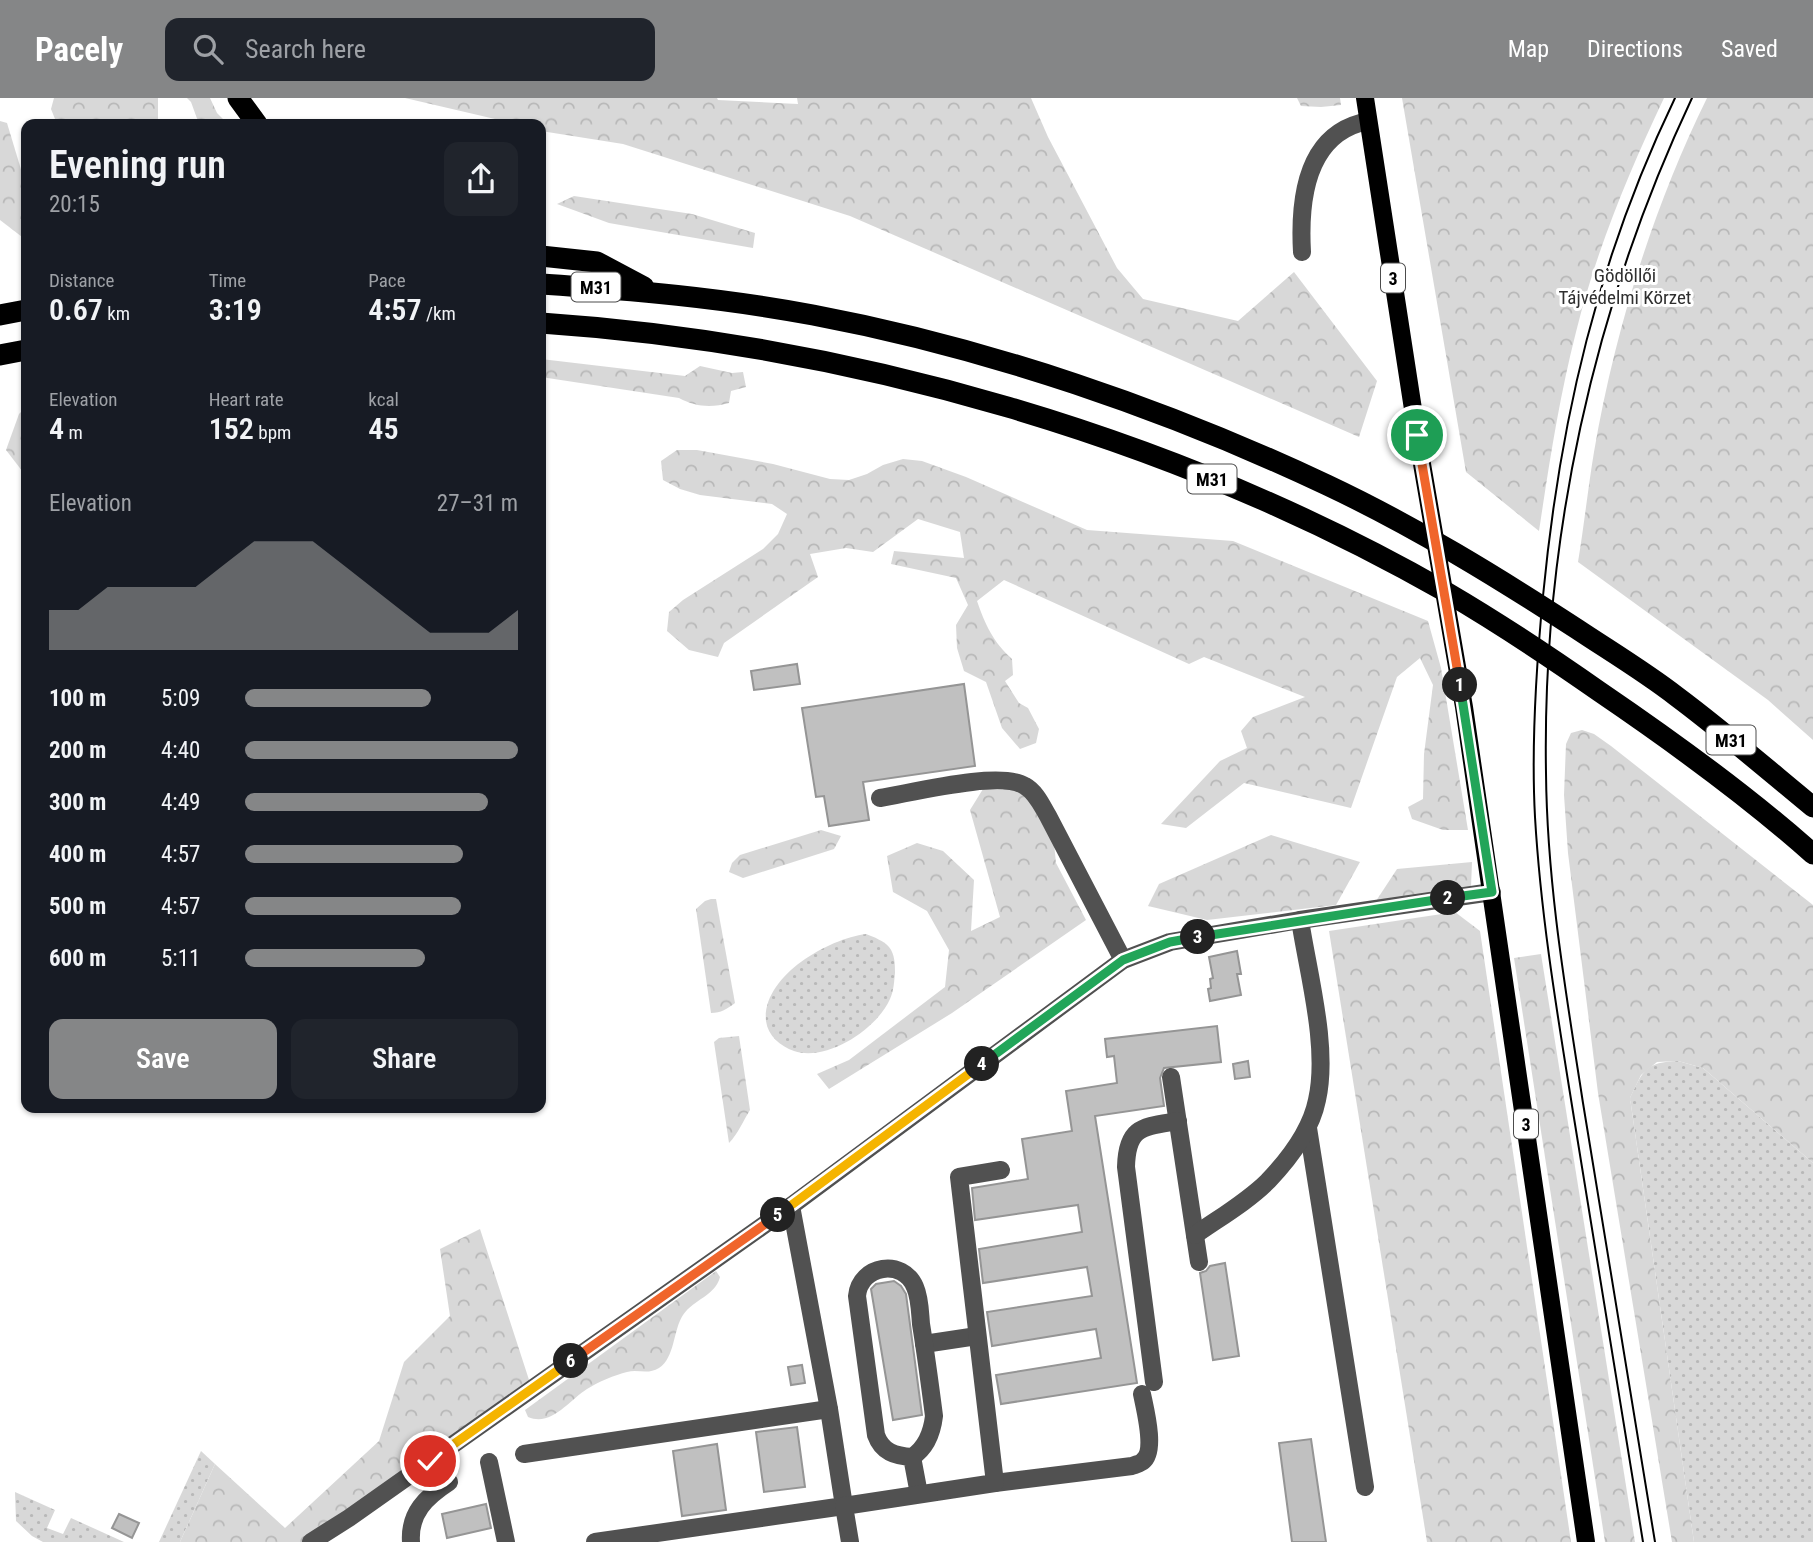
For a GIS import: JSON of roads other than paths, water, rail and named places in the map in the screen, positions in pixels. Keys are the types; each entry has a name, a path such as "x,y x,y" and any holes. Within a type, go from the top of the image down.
{"highway":[{"path":"238,98 253,119"},
{"path":"546,257 597,262 652,291"},
{"name":"M31","path":"546,284 652,291 812,315 958,349 1068,382 1192,428 1328,485 1516,589 1676,696 1813,807"},
{"path":"0,315 21,311"},
{"name":"M31","path":"546,324 649,334 804,357 880,373 1055,422 1184,467 1331,533 1444,591 1513,633 1662,734 1813,854"},
{"path":"0,355 21,351"}],"main road":[{"name":"3","path":"1365,98 1417,435 1464,707 1586,1542"}],"street":[{"path":"1302,252 1300,216 1307,179 1321,149 1343,129 1368,121"},
{"path":"880,798 996,779 1023,784 1039,800 1123,960"},
{"path":"312,1542 791,1206 1123,960 1170,942 1492,892"},
{"path":"1195,1235 1267,1182 1308,1128 1317,1099 1320,1041 1300,920"},
{"path":"1171,1077 1199,1262"},
{"path":"595,1542 995,1483 1132,1466 1143,1461 1149,1454 1148,1388 1126,1149 1130,1138 1143,1127 1178,1121"},
{"path":"1308,1128 1365,1487"},
{"path":"995,1483 959,1177 1001,1170"},
{"path":"791,1206 829,1409 850,1542"},
{"path":"886,1268 911,1280 917,1295 934,1416 933,1426 924,1446 912,1457 888,1452 878,1442 876,1435 857,1296 862,1279 873,1271 886,1268"},
{"path":"924,1344 977,1336"},
{"path":"524,1454 829,1409"},
{"path":"912,1457 919,1494"},
{"path":"489,1462 506,1542"},
{"path":"411,1542 410,1532 418,1509 432,1493 449,1482"}],"tram line":[{"path":"1643,1542 1551,968 1535,817 1534,734 1538,651 1550,530 1572,403 1586,341 1624,218 1675,98"},
{"path":"1655,1542 1558,938 1547,815 1547,686 1553,599 1564,513 1580,427 1601,343 1627,259 1657,178 1692,98"}],"park label":[{"name":"Gödöllői Tájvédelmi Körzet","path":"1625,286"}]}
